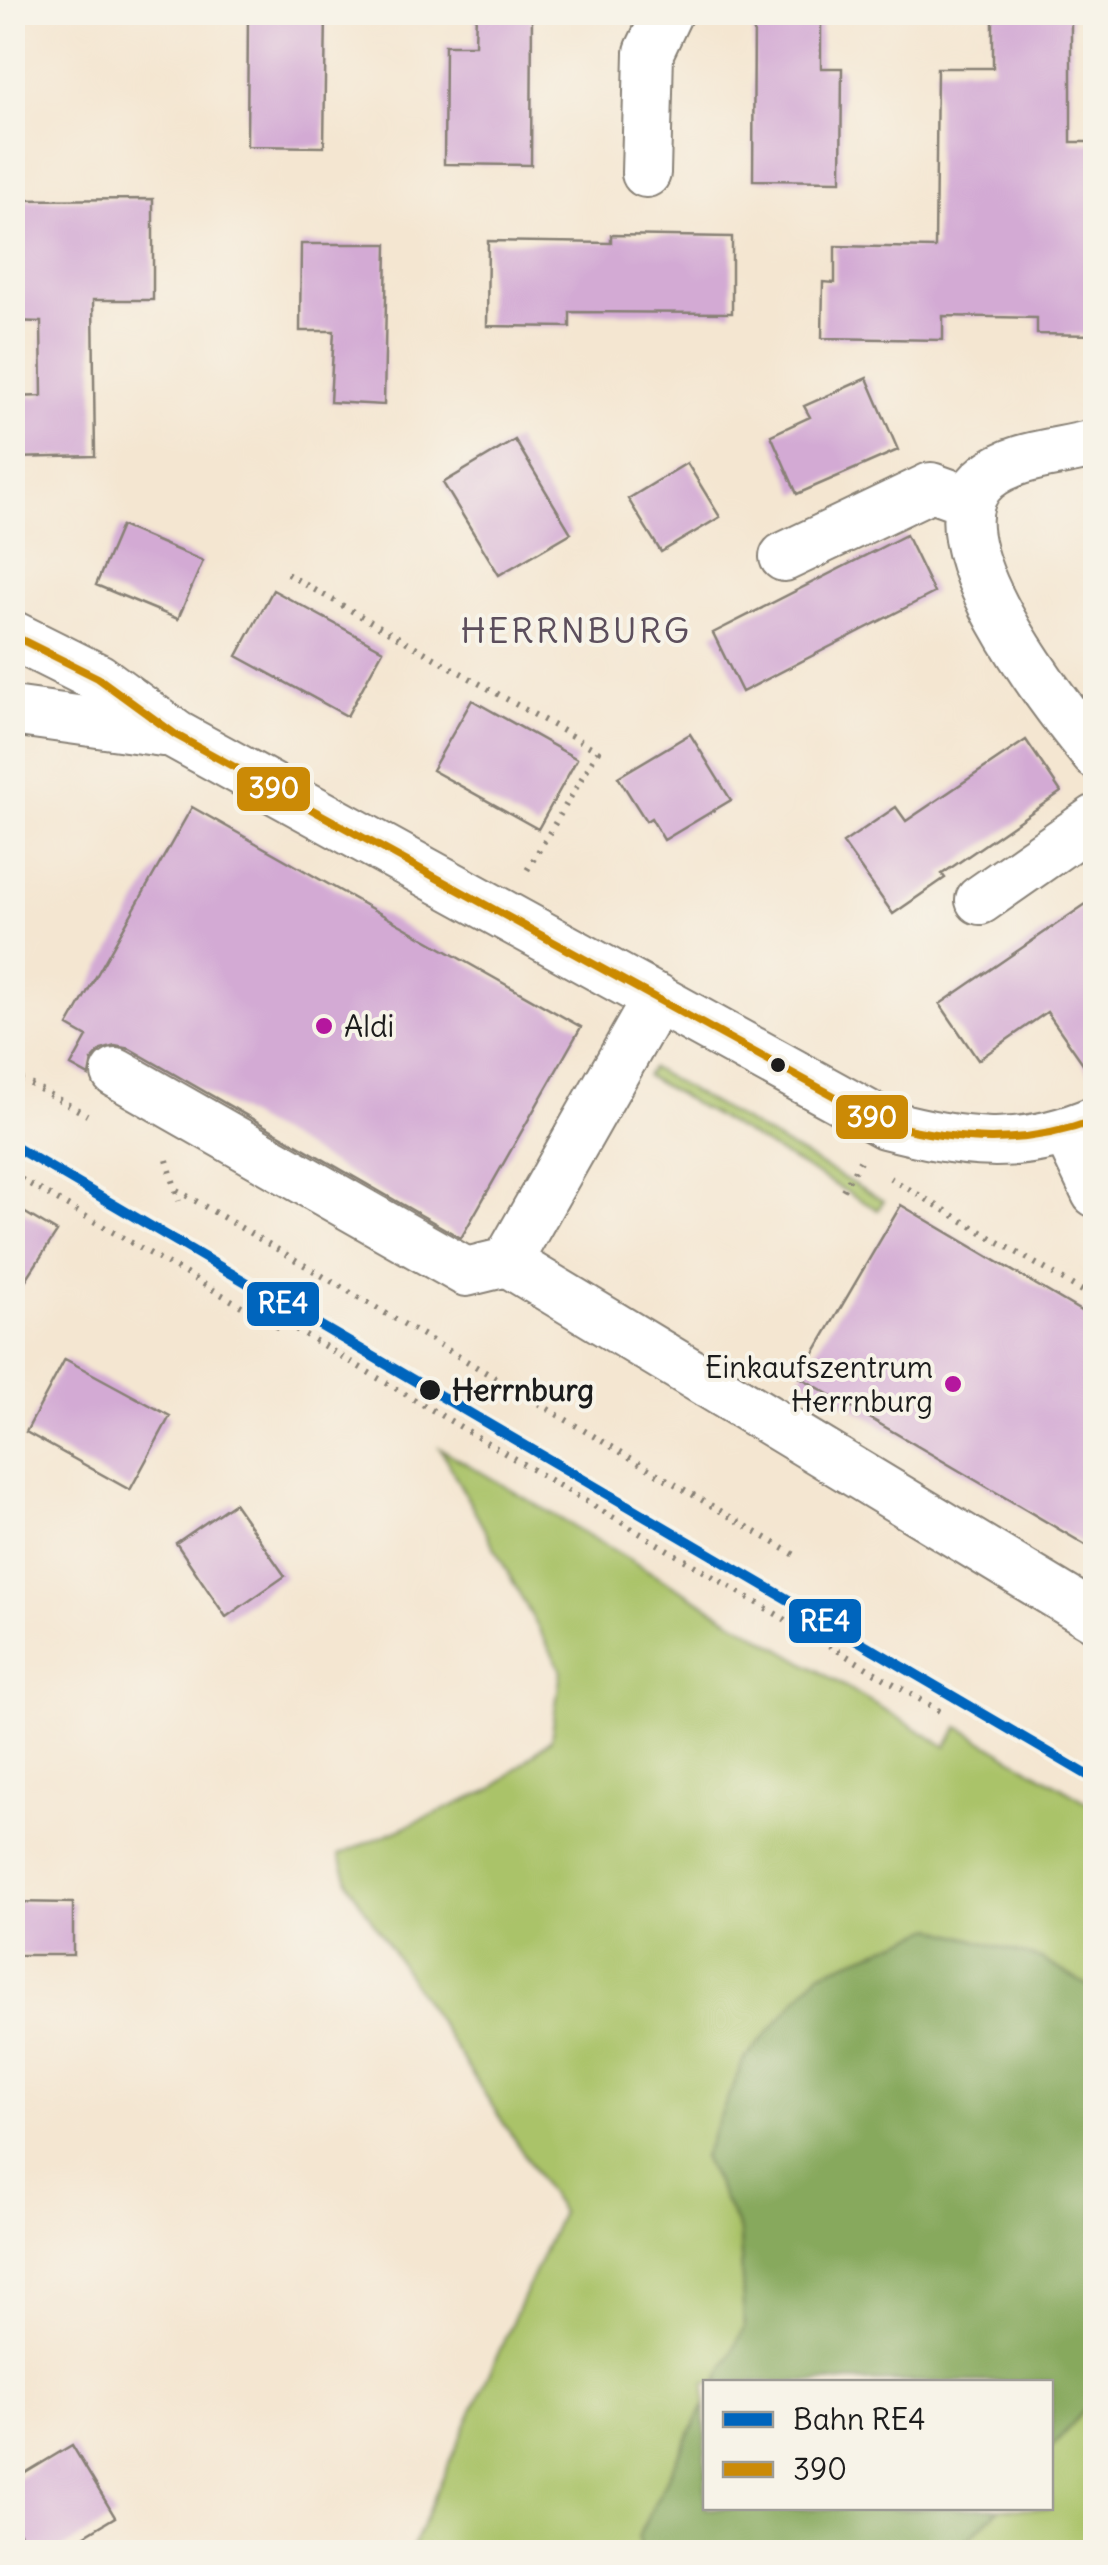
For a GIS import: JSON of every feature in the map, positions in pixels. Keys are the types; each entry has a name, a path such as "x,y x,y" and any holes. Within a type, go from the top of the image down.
{"street":[{"path":"646,173 650,52 668,12"},
{"path":"1096,443 1010,464 985,478 970,501 965,536 1000,617 1056,706 1096,755"},
{"path":"784,557 931,487 970,501"},
{"path":"12,635 98,678 176,734 886,1124 948,1140 1001,1145 1081,1126 1096,1193"},
{"path":"12,711 176,734"},
{"path":"980,900 1096,819"},
{"path":"507,1262 657,998"},
{"path":"116,1073 466,1272 507,1262 1096,1618"}],"path":[{"path":"288,574 598,751 502,913"},
{"path":"12,1074 98,1122"},
{"path":"150,1150 170,1162 179,1201"},
{"path":"844,1190 861,1160"},
{"path":"12,1174 278,1326 290,1324 943,1713"},
{"path":"176,1190 800,1558"}],"green space":[{"path":"651,1068 883,1201 878,1210 646,1076"},
{"path":"440,1448 946,1746 959,1727 1095,1807 1095,1990 1041,1959 703,2157 740,2232 744,2328 718,2380 703,2380 703,2408 638,2536 643,2552 410,2552 561,2212 350,1886 339,1855 493,1789 551,1739 561,1670"},
{"path":"934,1928 1041,1959 1095,1990 1095,2398 1053,2446 1053,2380 718,2380 744,2328 740,2232 703,2157 743,2062 819,1973"},
{"path":"1095,2398 1095,2552 955,2552 998,2510 1053,2510 1053,2446"},
{"path":"703,2408 703,2510 998,2510 955,2552 643,2552 638,2537"}],"building":[{"path":"248,12 326,12 324,147 247,146"},
{"path":"476,12 532,12 531,165 444,164 445,45 475,45"},
{"path":"754,12 821,12 821,68 842,68 841,181 753,180"},
{"path":"993,12 1071,12 1071,142 1096,142 1096,335 1037,334 1037,318 943,316 943,340 822,338 823,282 835,283 835,246 935,248 937,68 993,68"},
{"path":"153,199 153,300 93,300 95,456 12,458 12,397 42,396 41,322 12,321 12,200"},
{"path":"611,235 732,237 732,313 570,312 570,327 487,326 488,241 611,243"},
{"path":"301,244 387,244 384,405 330,402 334,331 300,331"},
{"path":"867,378 898,450 797,494 771,435 810,417 804,406"},
{"path":"515,440 571,533 499,575 443,483"},
{"path":"687,463 720,517 661,552 628,499"},
{"path":"121,526 203,561 178,619 96,585"},
{"path":"906,535 934,593 742,692 713,633"},
{"path":"273,590 383,650 347,716 237,656"},
{"path":"472,700 577,759 538,829 432,770"},
{"path":"690,734 731,800 664,840 651,818 646,821 618,777"},
{"path":"1026,740 1061,792 942,874 945,878 893,914 843,843 896,807 906,821"},
{"name":"Aldi","path":"192,807 581,1027 461,1238 130,1049 115,1046 101,1050 92,1060 89,1076 71,1066 87,1037 68,1026"},
{"path":"1096,897 1096,1082 1047,1012 978,1060 940,1004"},
{"path":"12,1205 57,1232 12,1301"},
{"name":"Einkaufszentrum Herrnburg","path":"901,1205 1096,1320 1096,1551 800,1377"},
{"path":"65,1359 170,1416 130,1490 26,1432"},
{"path":"234,1503 285,1576 226,1617 176,1543"},
{"path":"12,1902 73,1903 73,1955 12,1955"},
{"path":"72,2445 115,2517 57,2552 32,2552 12,2520 12,2481"}],"rail line":[{"name":"RE4","path":"12,1145 1096,1780"}],"transit line":[{"name":"390","path":"12,635 98,678 176,735 885,1124 939,1135 991,1139 1043,1135 1096,1120"}],"place":[{"name":"Aldi","path":"324,1026"},
{"name":"Einkaufszentrum Herrnburg","path":"953,1384"},
{"name":"Herrnburg","path":"430,1390"}],"district":[{"name":"HERRNBURG","path":"576,630"}]}
